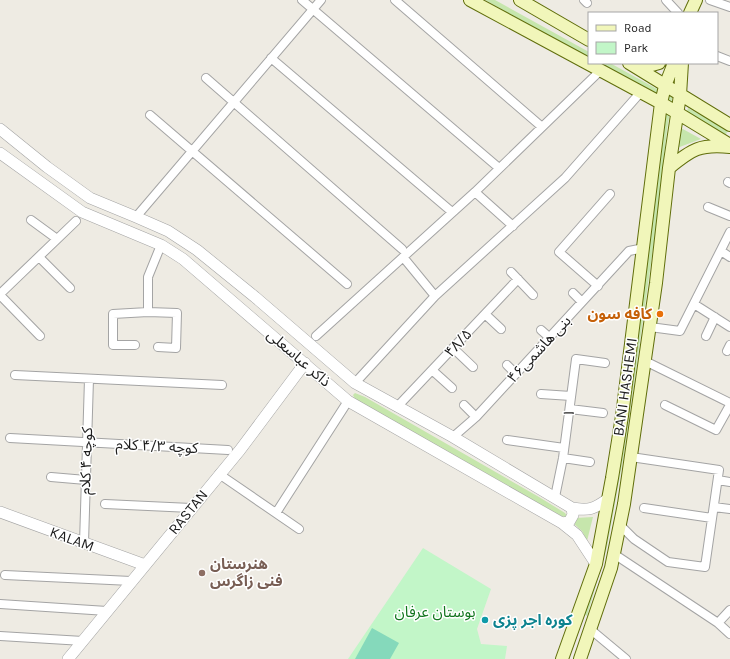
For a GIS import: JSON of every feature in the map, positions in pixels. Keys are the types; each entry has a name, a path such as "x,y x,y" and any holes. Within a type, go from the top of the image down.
{"main road":[{"path":"470,0 588,63"},
{"path":"520,0 588,39"},
{"path":"690,12 696,0"},
{"path":"590,64 677,112 730,146"},
{"path":"631,64 730,125"},
{"path":"638,64 653,64"},
{"name":"BANI HASHEMI","path":"562,659 596,564 622,416 661,103 674,64"},
{"name":"BANI HASHEMI","path":"580,659 611,568 620,525 646,361 669,168 680,95 682,64"},
{"path":"730,133 726,140 730,146"},
{"path":"669,168 697,148 713,145 730,146"},
{"path":"574,622 590,629"}],"street":[{"path":"302,0 499,168"},
{"path":"136,217 321,0"},
{"path":"395,0 542,127"},
{"path":"666,0 677,12"},
{"path":"710,0 730,7"},
{"path":"718,56 730,60"},
{"path":"271,58 452,212"},
{"path":"316,336 402,253 474,192 601,70"},
{"path":"206,78 402,253 435,296"},
{"path":"355,383 435,296 565,178 640,93"},
{"path":"150,114 347,284"},
{"name":"ذاکر عباسعلی","path":"0,129 47,167 90,198 168,231 197,250 255,297 355,383 453,437 572,508"},
{"name":"ذاکر عباسعلی","path":"0,153 82,212 161,245 184,259 348,401 562,523 577,535 596,564"},
{"path":"474,192 513,226"},
{"path":"598,286 559,252 610,194"},
{"path":"708,207 730,216"},
{"path":"31,220 57,239"},
{"path":"40,336 0,294 76,221"},
{"path":"650,327 680,331 730,232"},
{"path":"148,312 148,277 161,245"},
{"name":"بنی هاشمی۴۶","path":"453,437 476,417 629,251 644,248"},
{"path":"721,251 730,257"},
{"path":"39,257 70,288"},
{"path":"511,272 533,295"},
{"name":"۴۸/۵","path":"397,407 518,279"},
{"path":"573,293 582,302"},
{"path":"243,310 255,297"},
{"path":"694,304 730,327"},
{"path":"135,345 113,345 113,314 177,312 176,348 158,347"},
{"path":"485,314 501,329"},
{"path":"706,336 714,317"},
{"path":"541,330 550,338"},
{"path":"453,348 473,367"},
{"name":"۱","path":"555,497 563,458 576,359 605,363"},
{"path":"646,361 730,404 716,430 665,405"},
{"name":"RASTAN","path":"68,659 192,508 305,363"},
{"path":"507,365 516,374"},
{"path":"432,370 452,388"},
{"path":"15,375 222,385"},
{"name":"کوچه ۴ کلام","path":"84,543 89,379"},
{"path":"541,394 571,396"},
{"path":"276,513 348,401"},
{"path":"464,405 476,417"},
{"path":"570,409 603,413"},
{"name":"کوچه ۴/۳ کلام","path":"10,438 228,450"},
{"path":"507,440 564,448"},
{"path":"620,525 634,539 668,562 706,567 719,470 631,457"},
{"path":"563,458 590,462"},
{"path":"219,474 299,528"},
{"path":"51,477 86,480"},
{"path":"718,480 730,482"},
{"path":"562,523 569,522 573,515 572,508 585,510 596,508 608,499"},
{"path":"105,504 192,508"},
{"path":"714,507 730,510"},
{"path":"644,508 712,518"},
{"name":"KALAM","path":"0,512 145,565"},
{"path":"614,554 718,623 730,634"},
{"path":"5,574 131,581"},
{"path":"0,604 107,611"},
{"path":"718,623 730,610"},
{"path":"590,629 626,659"},
{"path":"0,636 83,641"}],"green space":[{"path":"485,0 495,0 588,51 588,57"},
{"path":"599,64 612,64 657,89 657,96"},
{"path":"673,75 676,75 667,130 655,235 624,454 607,547 587,616 584,614 650,240 668,101"},
{"path":"688,108 729,130 725,135 686,114"},
{"path":"681,128 701,139 677,148"},
{"path":"355,393 365,397 539,497 565,513 567,516 561,516 355,399 353,395"},
{"path":"593,517 587,541 582,531 572,522 576,518"},
{"name":"بوستان عرفان","path":"423,548 491,589 477,629 481,644 507,646 505,659 348,659"},
{"path":"372,628 399,643 390,659 355,659"}],"place":[{"name":"کافه سون","path":"660,314"},
{"name":"هنرستان فنی زاگرس","path":"202,573"},
{"name":"کوره اجر پزی","path":"485,620"}]}
